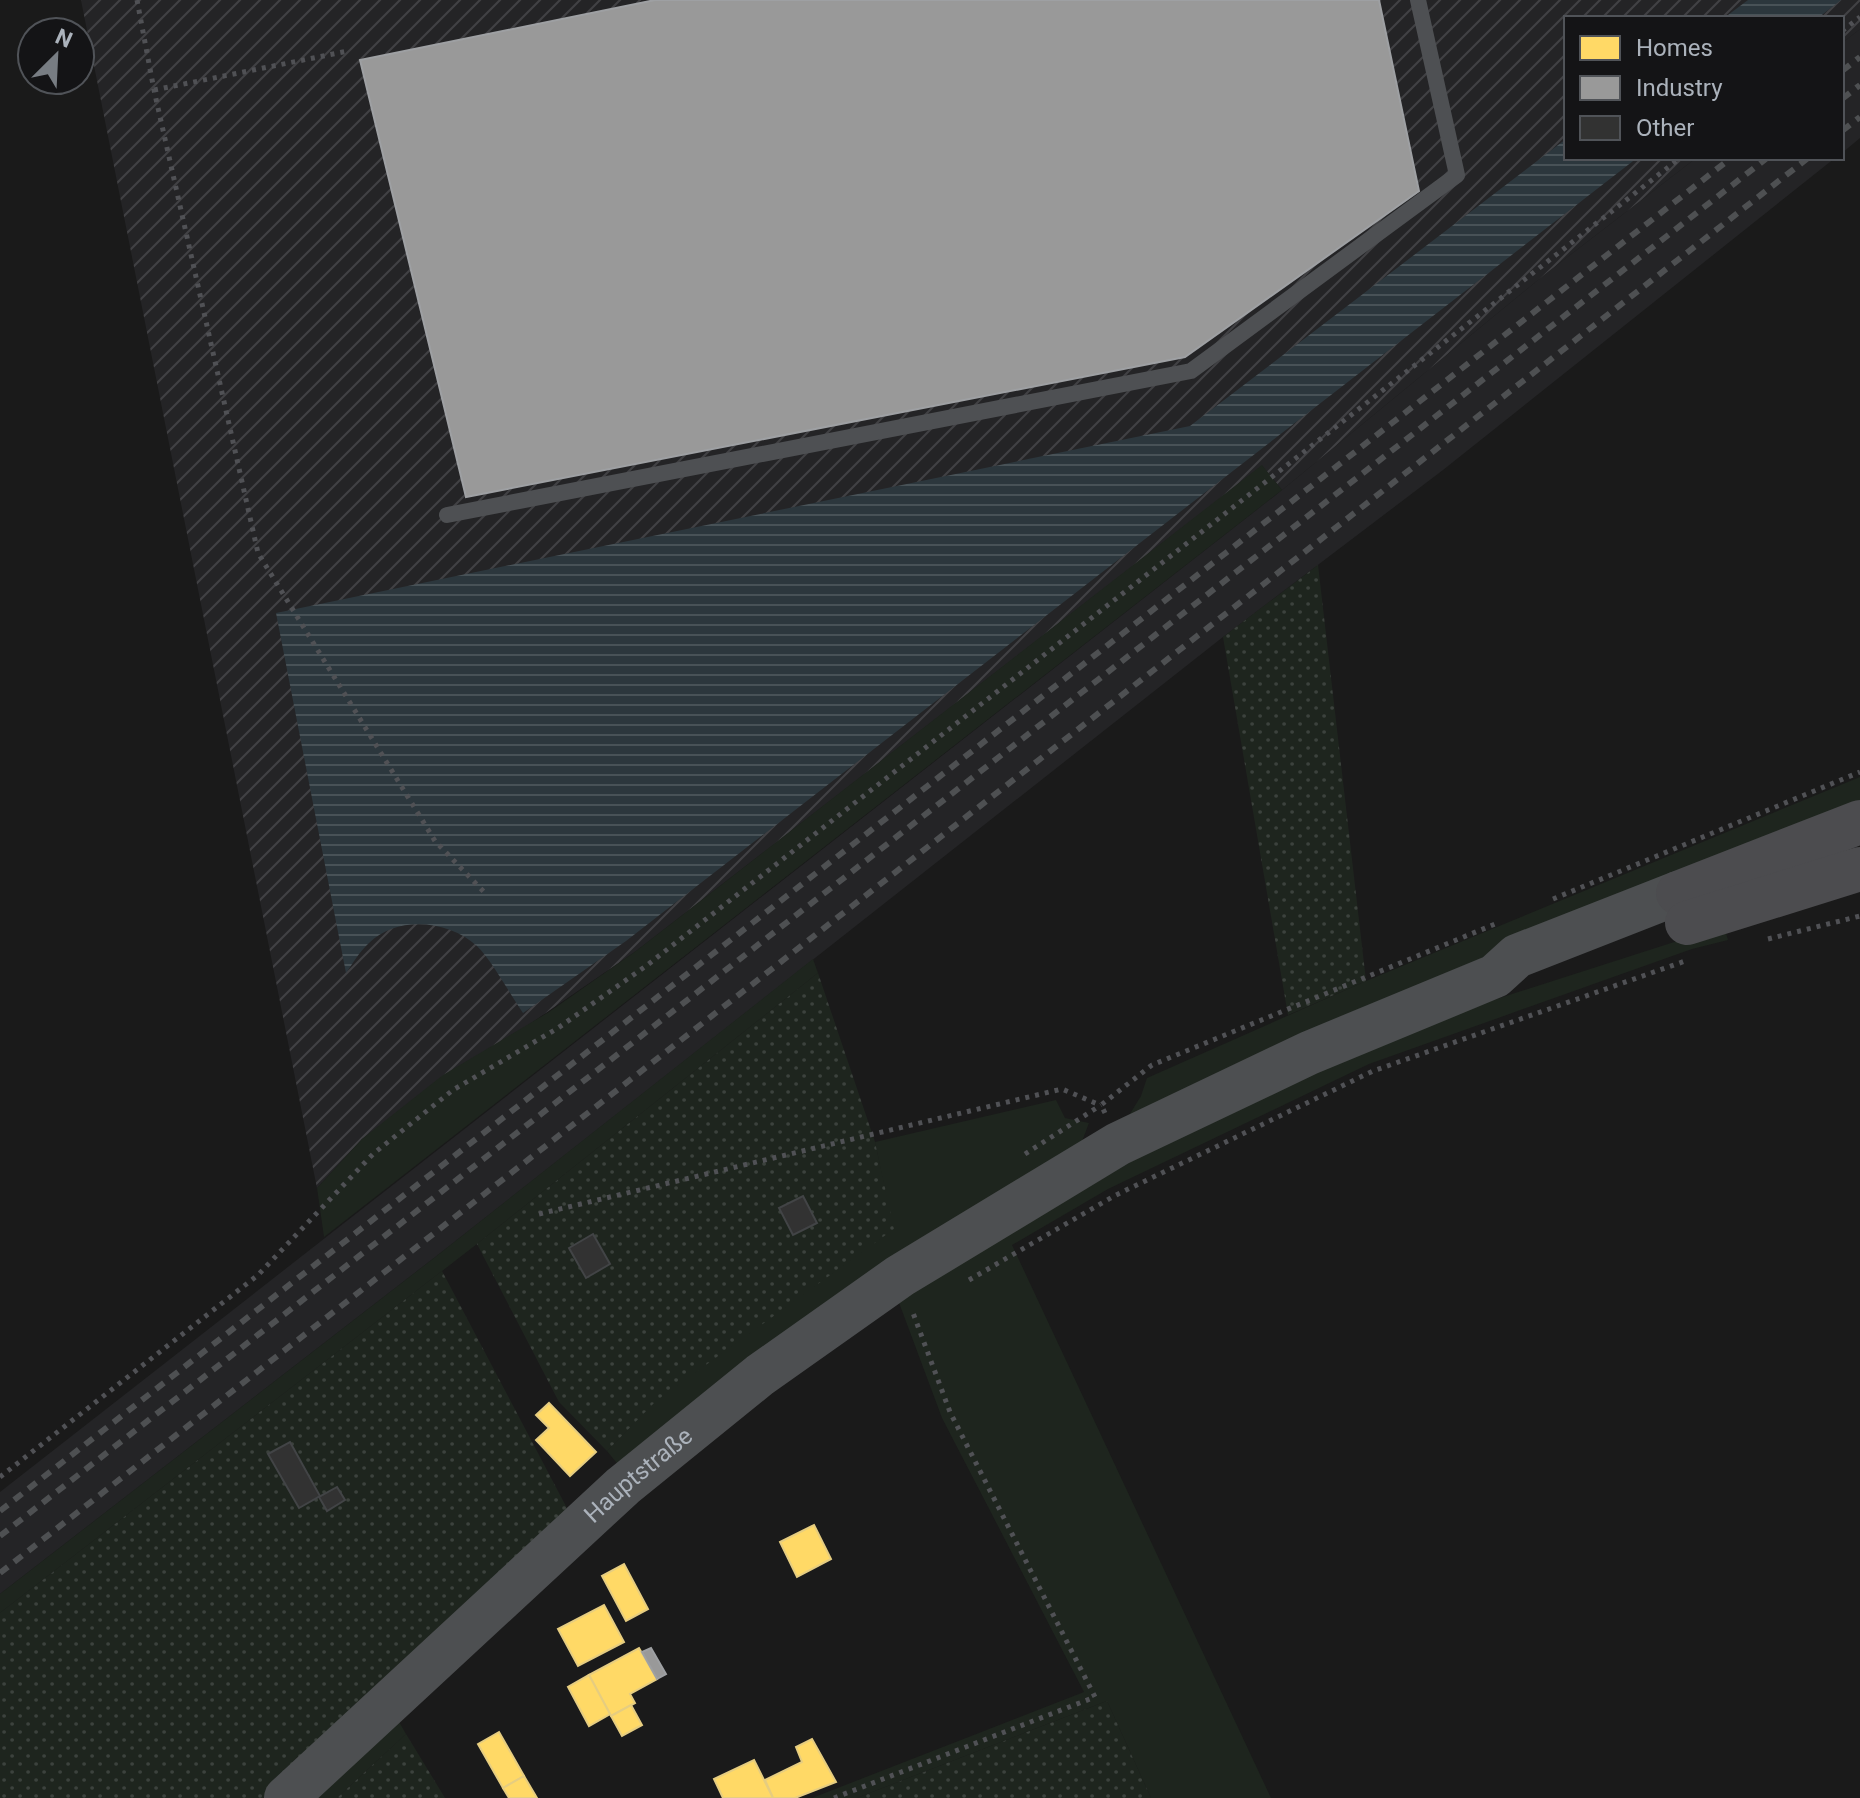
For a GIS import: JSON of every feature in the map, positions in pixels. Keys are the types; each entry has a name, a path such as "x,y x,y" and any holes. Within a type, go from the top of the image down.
{"highway":[{"path":"1688,924 1860,822"},
{"path":"1688,924 1860,869"}],"main road":[{"name":"Hauptstraße","path":"286,1798 643,1470 760,1375 913,1291 1109,1124 1309,1053 1495,976 1517,956 1688,924"}],"lane":[{"path":"447,515 1191,371 1457,175 1418,0"}],"path":[{"path":"137,0 154,90 258,553 435,841 484,892"},
{"path":"1844,29 1860,17"},
{"path":"154,90 348,51"},
{"path":"0,1477 258,1275 373,1154 453,1090 558,1028 646,966 1677,160"},
{"path":"1550,901 1860,772"},
{"path":"1757,942 1860,916"},
{"path":"539,1214 1062,1089 1109,1124 1152,1065 1506,919"},
{"path":"966,1282 1114,1196 1688,924"},
{"path":"834,1798 1095,1697 950,1412 913,1313 913,1291"}],"shaded area":[{"path":"81,0 1860,0 1860,29 1844,41 1844,16 1564,16 1564,160 1693,160 1544,275 1282,490 1262,466 636,951 362,1139 317,1188 96,76 96,16 84,16"},
{"path":"1748,0 1841,0 1821,16 1727,16"},
{"path":"1860,29 1860,138 1844,151 1844,41"},
{"path":"1564,141 1564,160 1634,160 626,941 523,1013 483,952 465,937 438,926 408,925 381,934 369,943 346,973 276,613 1190,426"},
{"path":"1693,160 1832,160 1443,470 1223,637 434,1258 0,1594 0,1492 1282,490 1544,275"},
{"path":"1262,465 1282,490 324,1237 317,1188 362,1139 443,1075 549,1012 636,951"},
{"path":"1318,565 1366,981 1288,1015 1223,637"},
{"path":"1860,777 1860,812 1128,1117 1141,1096 1147,1078 1366,981"},
{"path":"1724,926 1728,940 1692,949 1369,1064 1108,1189 1012,1245 1271,1798 1151,1798 1107,1701 857,1798 812,1798 1084,1692 942,1418 898,1300 1142,1155 1258,1097 1481,1004"},
{"path":"813,959 818,973 477,1244 0,1613 0,1594"},
{"path":"818,973 875,1142 894,1229 656,1401 607,1451 559,1402 477,1244"},
{"path":"1056,1100 1065,1118 1089,1123 1081,1144 620,1467 607,1451 655,1401 893,1229 875,1142"},
{"path":"442,1271 569,1512 263,1798 0,1798 0,1613"},
{"path":"1107,1701 1151,1798 857,1798"},
{"path":"398,1720 406,1734 337,1798 314,1798"},
{"path":"406,1734 445,1798 337,1798"}],"building: Homes":[{"path":"549,1403 596,1452 570,1476 536,1440 549,1428 536,1415"},
{"path":"814,1525 831,1559 797,1577 780,1542"},
{"path":"624,1564 648,1609 626,1621 602,1576"},
{"path":"604,1605 624,1642 578,1666 558,1629"},
{"path":"639,1648 657,1679 630,1694 635,1703 611,1716 589,1675"},
{"path":"589,1675 610,1714 589,1726 568,1687"},
{"path":"631,1705 642,1725 622,1736 611,1716"},
{"path":"499,1732 524,1776 503,1788 478,1744"},
{"path":"812,1739 836,1782 795,1798 773,1798 765,1780 802,1762 796,1747"},
{"path":"754,1760 773,1798 723,1798 714,1779"},
{"path":"524,1776 537,1798 509,1798 503,1788"}],"building: Industry":[{"path":"655,0 1379,0 1419,191 1185,357 466,497 360,60"},
{"path":"651,1648 666,1674 657,1679 642,1652"}],"building: Other":[{"path":"803,1196 817,1223 793,1235 779,1208"},
{"path":"593,1234 610,1264 586,1278 569,1248"},
{"path":"290,1442 320,1496 299,1508 268,1454"},
{"path":"337,1487 345,1500 327,1511 319,1497"}],"railway":[{"path":"1844,69 1860,57"},
{"path":"1844,97 1860,85"},
{"path":"1844,129 1860,117"},
{"path":"0,1511 1728,160"},
{"path":"0,1536 1764,160"},
{"path":"0,1573 1805,160"}]}
